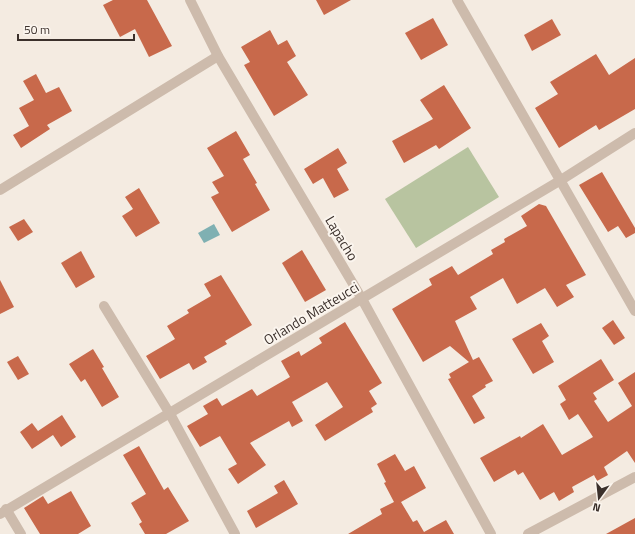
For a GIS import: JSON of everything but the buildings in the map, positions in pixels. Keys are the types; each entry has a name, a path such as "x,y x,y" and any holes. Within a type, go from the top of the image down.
{"street":[{"name":"Lapacho","path":"190,0 218,56 362,298 491,534"},
{"path":"457,0 635,311"},
{"path":"0,190 218,56"},
{"name":"Orlando Matteucci","path":"3,512 561,180 635,133"},
{"path":"104,306 170,414 235,534"},
{"path":"528,534 635,477"},
{"path":"3,512 21,534"}],"green space":[{"path":"468,147 499,197 416,248 385,199"}],"water":[{"path":"214,224 220,235 204,243 198,233"}]}
